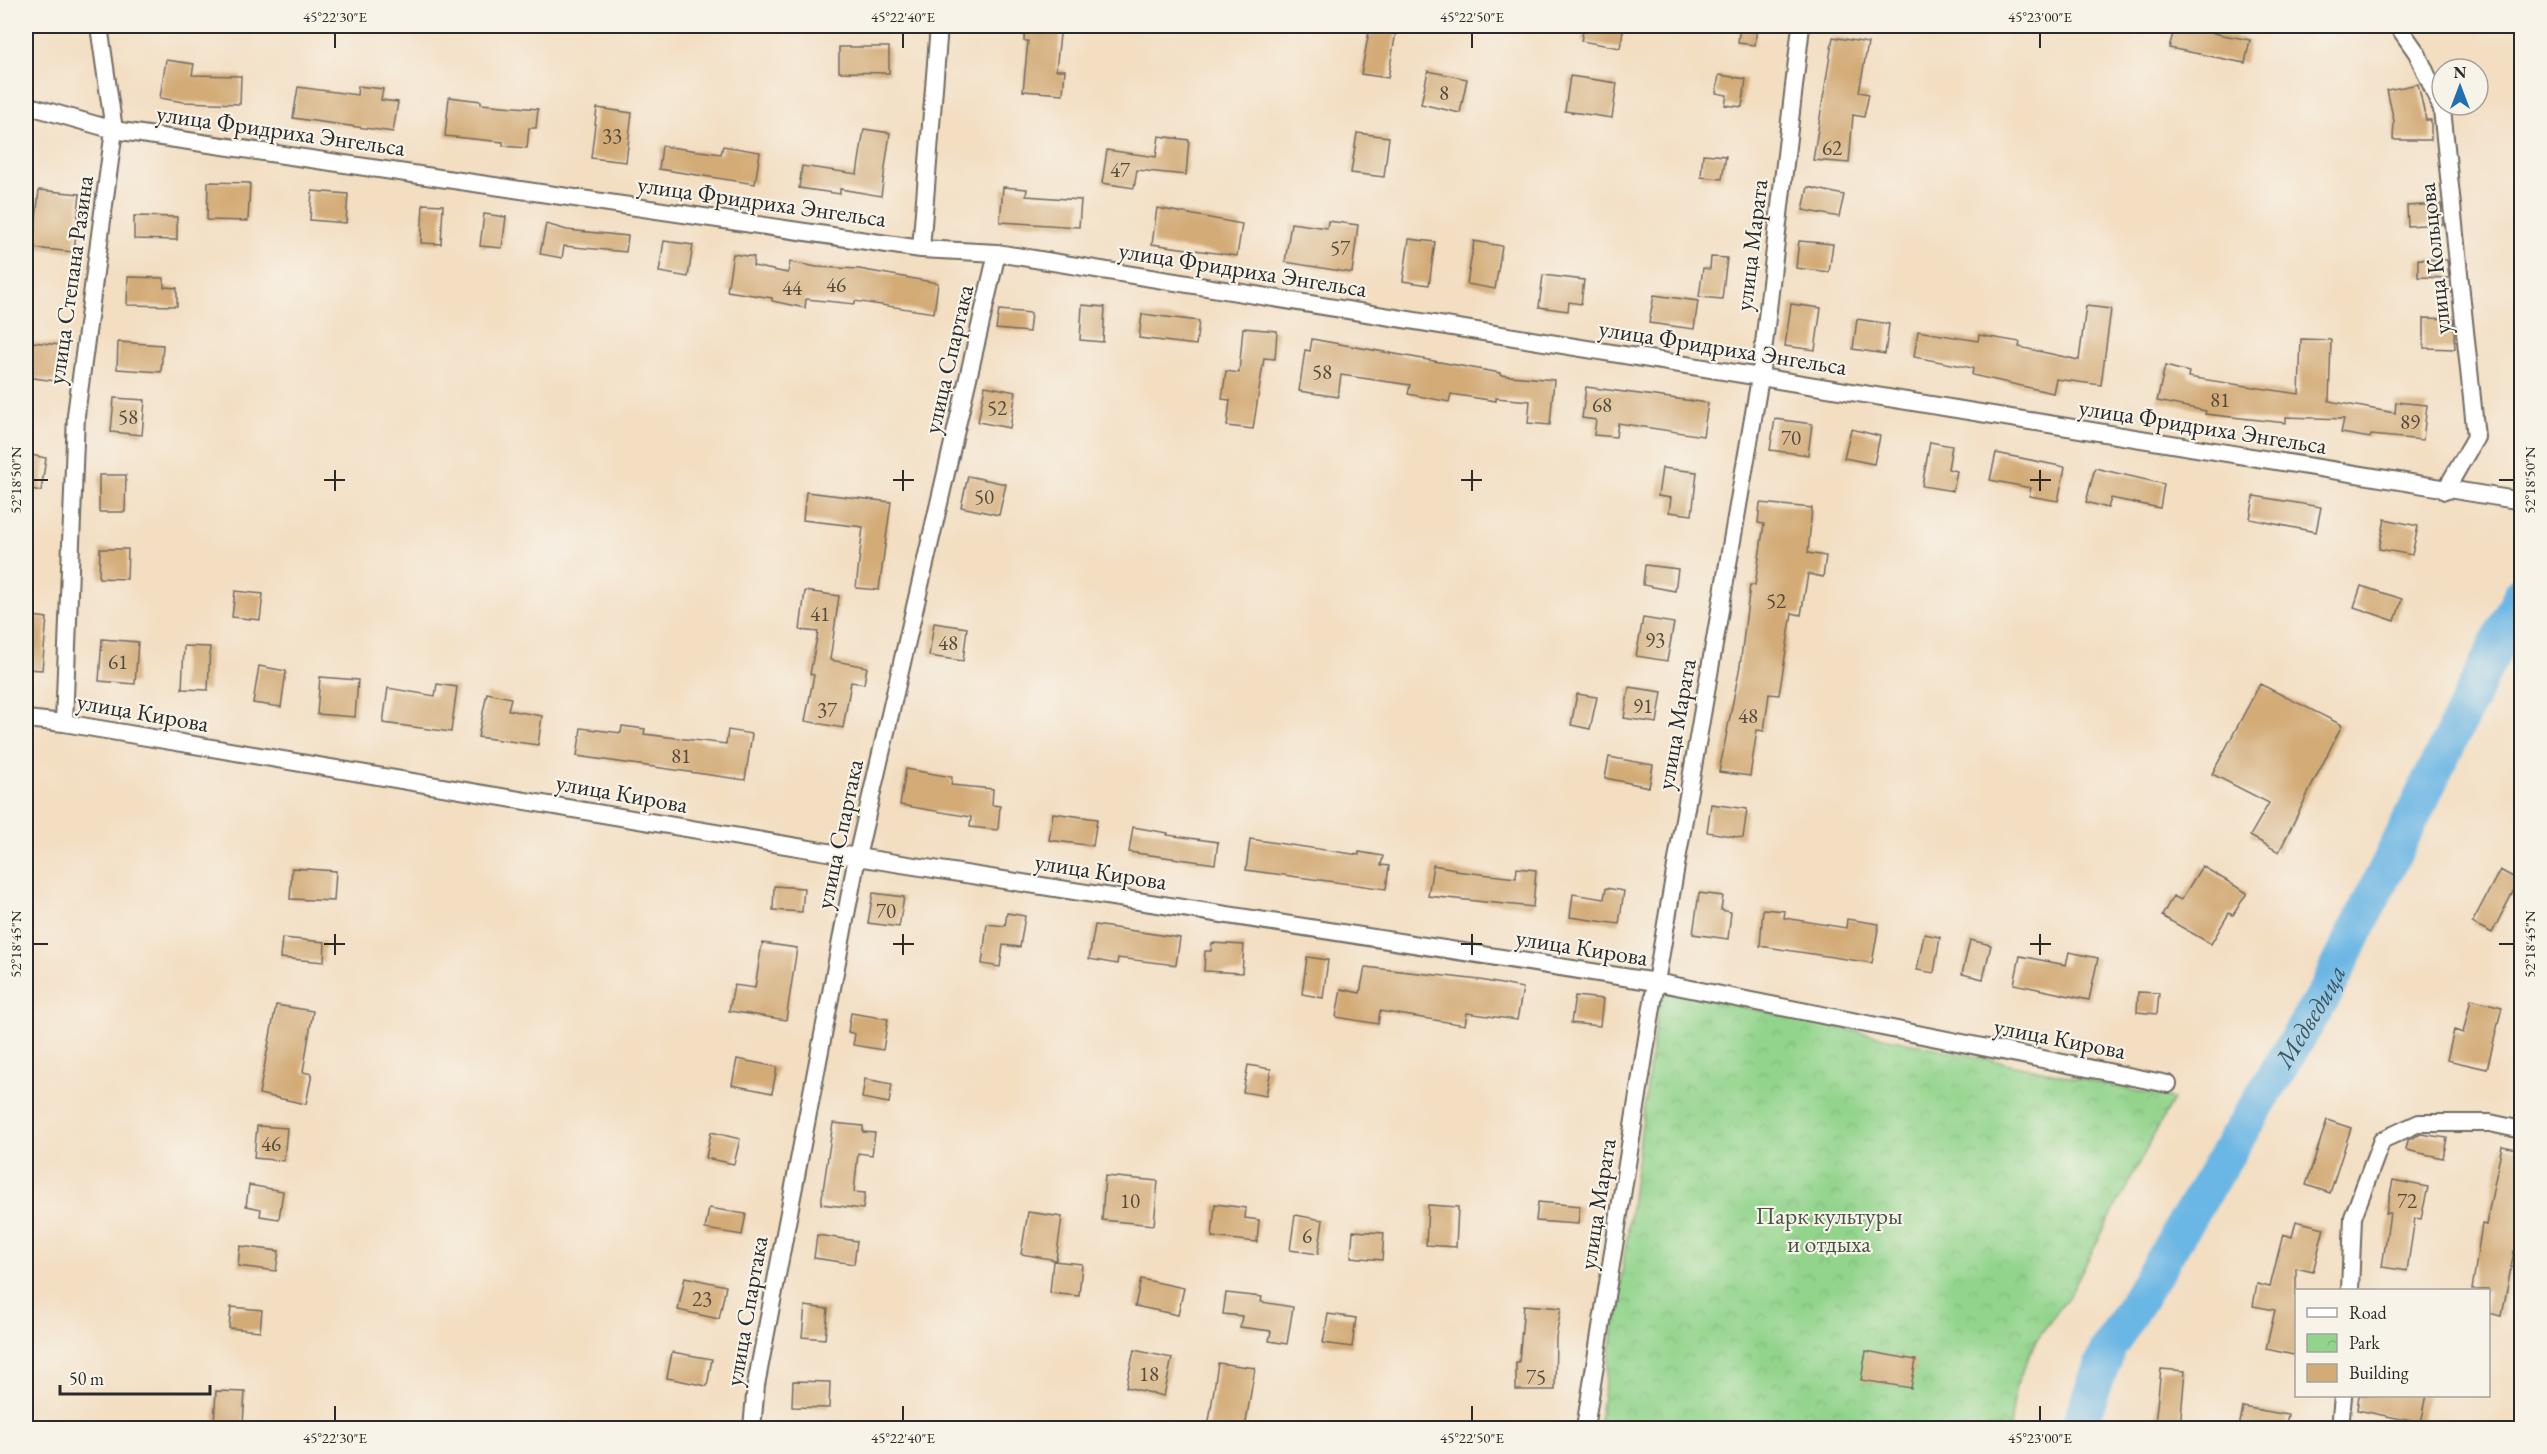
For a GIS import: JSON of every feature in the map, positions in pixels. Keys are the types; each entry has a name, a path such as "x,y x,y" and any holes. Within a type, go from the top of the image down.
{"street":[{"name":"улица Степана Разина","path":"64,723 76,415 114,130 99,26"},
{"path":"921,249 939,26"},
{"name":"улица Марата","path":"1585,1428 1656,982 1760,378 1801,26"},
{"name":"улица Кольцова","path":"2398,26 2417,53 2442,110 2476,437 2449,491"},
{"name":"улица Фридриха Энгельса","path":"26,105 114,130 921,249 997,253 2449,491 2522,501"},
{"name":"улица Спартака","path":"752,1428 756,1385 857,857 997,253"},
{"name":"улица Кирова","path":"26,719 64,723 857,857 1656,982 2168,1084"},
{"path":"2350,1289 2353,1217 2382,1140 2419,1123 2490,1123 2522,1130"},
{"path":"2340,1428 2343,1397"}],"green space":[{"name":"Парк культуры и отдыха","path":"1660,989 2173,1099 2068,1297 2036,1340 2015,1389 2010,1428 1598,1428 1620,1289"}],"building":[{"path":"1025,26 1061,26 1056,70 1065,70 1063,94 1023,91 1028,41 1024,41"},
{"path":"1370,26 1397,26 1388,78 1361,74"},
{"path":"1584,26 1624,26 1620,48 1581,41"},
{"path":"1740,26 1757,26 1755,45 1738,43"},
{"path":"2175,26 2250,40 2245,63 2169,48"},
{"path":"1833,37 1868,43 1859,92 1869,94 1864,117 1853,115 1849,163 1813,160"},
{"path":"839,47 889,47 889,73 839,72"},
{"path":"166,60 194,64 192,75 241,76 240,104 183,102 160,98"},
{"path":"1428,71 1467,79 1460,113 1421,104"},
{"path":"1719,75 1746,79 1742,107 1725,105 1727,95 1716,93"},
{"path":"1570,76 1617,83 1612,118 1565,111"},
{"path":"2418,84 2426,120 2431,120 2431,140 2393,140 2394,121 2387,90"},
{"path":"358,86 383,89 381,100 398,102 393,132 293,118 298,87 357,95"},
{"path":"449,97 481,101 481,104 538,109 536,128 529,128 527,148 503,146 503,142 445,136"},
{"path":"597,108 632,113 626,162 591,158"},
{"path":"864,129 890,133 881,196 840,189 840,194 799,188 802,166 857,174"},
{"path":"1357,133 1389,137 1384,177 1351,173"},
{"path":"1159,136 1189,140 1186,175 1137,170 1134,188 1102,183 1107,150 1156,157"},
{"path":"662,146 721,154 723,146 760,152 755,184 659,169"},
{"path":"1703,154 1726,156 1722,179 1701,177"},
{"path":"208,182 250,183 248,221 207,220"},
{"path":"1003,187 1027,189 1026,196 1081,200 1079,227 1000,222"},
{"path":"1808,187 1844,195 1839,217 1803,210"},
{"path":"39,190 80,194 74,252 33,248"},
{"path":"312,191 348,194 346,223 310,220"},
{"path":"423,204 443,205 441,244 421,243"},
{"path":"2441,204 2443,224 2408,226 2407,206"},
{"path":"1157,208 1242,224 1237,256 1152,244"},
{"path":"484,214 506,217 502,248 480,246"},
{"path":"134,216 177,217 177,240 134,239"},
{"path":"1328,221 1358,225 1352,273 1285,262 1291,223 1327,228"},
{"path":"546,224 567,230 628,236 626,252 564,246 562,258 540,254"},
{"path":"1409,239 1435,242 1429,285 1403,281"},
{"path":"664,241 693,245 688,277 659,272"},
{"path":"1474,241 1502,246 1495,289 1467,284"},
{"path":"1799,241 1833,244 1829,272 1796,268"},
{"path":"733,254 754,257 753,266 788,273 790,262 817,267 859,269 938,283 934,313 855,301 855,304 806,299 805,308 772,301 772,298 727,291"},
{"path":"1711,257 1727,258 1722,299 1699,297 1703,268 1710,269"},
{"path":"2418,259 2447,260 2449,278 2418,277"},
{"path":"1543,275 1584,280 1581,304 1569,302 1568,311 1539,307"},
{"path":"128,277 164,278 164,287 177,288 177,306 127,305"},
{"path":"1654,295 1698,301 1694,329 1649,323"},
{"path":"1791,304 1821,308 1815,350 1785,346"},
{"path":"1082,305 1105,307 1103,342 1080,340"},
{"path":"2086,306 2111,309 2101,385 2056,379 2053,393 1972,375 1973,368 1914,357 1918,331 1978,341 1979,335 2020,342 2019,347 2079,360"},
{"path":"999,310 1031,313 1029,332 996,329"},
{"path":"1142,314 1199,321 1196,345 1139,338"},
{"path":"2424,318 2453,319 2455,349 2424,348"},
{"path":"1857,319 1889,324 1885,354 1853,349"},
{"path":"1243,328 1277,331 1275,359 1264,358 1253,429 1227,426 1230,400 1222,399 1226,371 1239,373"},
{"path":"1312,339 1500,373 1500,375 1554,380 1550,425 1528,423 1530,401 1496,398 1496,401 1451,394 1449,402 1408,394 1410,385 1341,375 1338,397 1299,391 1305,350 1310,351"},
{"path":"2301,339 2331,340 2329,401 2395,413 2396,402 2427,405 2423,440 2371,435 2370,438 2341,433 2344,419 2286,417 2286,423 2205,414 2206,411 2157,401 2165,366 2189,372 2188,377 2299,394"},
{"path":"32,342 60,345 55,381 27,377"},
{"path":"118,342 163,345 161,372 117,369"},
{"path":"985,386 1016,392 1010,428 978,422"},
{"path":"1586,387 1708,403 1703,436 1618,423 1616,437 1594,435 1596,420 1582,418"},
{"path":"114,398 145,400 142,435 111,432"},
{"path":"1775,419 1812,424 1808,455 1770,450"},
{"path":"1851,429 1880,436 1874,464 1844,458"},
{"path":"1930,442 1952,446 1948,469 1957,471 1953,491 1922,486"},
{"path":"1996,453 2065,467 2058,501 2029,496 2031,488 1990,480"},
{"path":"26,454 46,458 41,491 26,488"},
{"path":"1662,468 1697,472 1692,515 1669,512 1671,498 1658,496"},
{"path":"2095,468 2164,484 2160,508 2111,498 2108,508 2086,502"},
{"path":"99,475 126,475 125,512 99,512"},
{"path":"968,476 1006,484 999,515 961,507"},
{"path":"806,492 891,502 879,590 856,588 863,527 803,520"},
{"path":"2254,496 2321,507 2316,532 2250,519"},
{"path":"1760,503 1812,508 1808,553 1826,556 1823,577 1808,574 1801,615 1792,613 1779,695 1769,694 1764,731 1757,730 1750,776 1719,772 1740,666 1750,585 1755,585 1764,524 1758,523"},
{"path":"2385,519 2418,526 2412,555 2379,549"},
{"path":"100,549 128,549 127,579 99,578"},
{"path":"1645,565 1678,569 1675,591 1643,585"},
{"path":"2361,586 2402,599 2395,621 2354,607"},
{"path":"235,591 263,594 260,620 232,617"},
{"path":"805,591 839,596 830,660 867,667 864,684 851,682 843,728 805,721 814,675 810,674 818,632 800,630"},
{"path":"26,615 47,618 42,670 26,669"},
{"path":"1643,618 1674,623 1667,661 1636,656"},
{"path":"934,623 967,628 963,661 929,656"},
{"path":"102,639 138,642 135,684 99,681"},
{"path":"184,646 210,647 208,690 182,689"},
{"path":"259,666 286,671 281,707 253,703"},
{"path":"320,677 358,680 355,717 317,714"},
{"path":"437,684 457,687 451,732 383,723 388,688 435,696"},
{"path":"2260,684 2342,725 2279,852 2250,836 2269,803 2212,774"},
{"path":"1629,687 1662,692 1657,723 1624,718"},
{"path":"487,693 511,698 508,710 542,716 538,745 478,737"},
{"path":"1577,694 1597,697 1590,729 1571,725"},
{"path":"622,726 645,729 644,734 726,744 728,730 752,734 745,780 577,756 581,728 621,733"},
{"path":"1609,757 1653,765 1649,787 1605,778"},
{"path":"906,769 952,777 951,785 993,789 992,805 1000,806 998,830 970,827 971,817 900,805"},
{"path":"1711,804 1747,809 1743,838 1707,832"},
{"path":"1053,813 1097,819 1093,846 1049,840"},
{"path":"1133,827 1168,833 1167,835 1218,842 1215,864 1129,852"},
{"path":"1250,839 1359,855 1359,852 1383,856 1381,865 1389,866 1386,889 1246,870"},
{"path":"1433,865 1455,869 1455,871 1516,878 1517,868 1536,870 1533,907 1428,896"},
{"path":"2202,866 2247,893 2233,915 2229,913 2211,944 2162,916 2173,896 2181,900"},
{"path":"292,868 336,871 334,901 290,899"},
{"path":"2500,870 2519,880 2492,933 2472,923"},
{"path":"774,886 804,888 802,912 773,910"},
{"path":"1606,888 1624,891 1619,924 1570,917 1573,894 1604,899"},
{"path":"873,893 904,897 899,927 868,923"},
{"path":"1699,893 1723,896 1721,910 1731,912 1728,939 1693,934"},
{"path":"1763,909 1785,911 1784,918 1846,928 1847,919 1879,924 1872,963 1760,946"},
{"path":"1007,913 1025,916 1020,947 1003,945 1000,967 982,964 987,924 1005,926"},
{"path":"1095,925 1180,938 1176,965 1118,958 1117,964 1089,959"},
{"path":"1924,934 1940,937 1934,973 1917,970"},
{"path":"282,938 325,942 324,962 280,958"},
{"path":"1970,940 1991,945 1983,979 1962,974"},
{"path":"762,943 797,948 786,1020 729,1011 734,985 755,988"},
{"path":"1212,943 1244,945 1242,973 1204,971 1205,951 1211,951"},
{"path":"2069,952 2098,958 2089,1000 2014,984 2020,956 2066,965"},
{"path":"1307,957 1328,960 1323,998 1302,994"},
{"path":"1365,967 1480,980 1523,988 1517,1020 1467,1013 1465,1025 1380,1011 1378,1024 1336,1017 1341,989 1360,993"},
{"path":"2138,992 2159,993 2157,1014 2137,1012"},
{"path":"1575,996 1603,999 1600,1026 1571,1023"},
{"path":"2471,999 2502,1007 2487,1069 2447,1060 2454,1030 2463,1033"},
{"path":"276,1005 313,1011 303,1072 312,1074 306,1104 259,1094"},
{"path":"851,1013 888,1019 883,1050 853,1045 855,1034 848,1032"},
{"path":"737,1059 777,1067 772,1093 732,1085"},
{"path":"1248,1065 1271,1069 1266,1096 1243,1092"},
{"path":"865,1079 892,1084 889,1103 862,1098"},
{"path":"2327,1120 2351,1128 2330,1193 2306,1185"},
{"path":"833,1123 863,1126 863,1132 875,1133 872,1155 858,1153 854,1192 865,1193 863,1209 821,1204"},
{"path":"257,1126 287,1128 284,1161 254,1158"},
{"path":"711,1132 740,1139 734,1164 706,1158"},
{"path":"2421,1134 2447,1138 2443,1158 2406,1150 2408,1140"},
{"path":"2502,1146 2522,1150 2522,1233 2518,1251 2514,1251 2502,1316 2490,1313 2490,1289 2472,1289 2482,1224 2486,1225"},
{"path":"1105,1176 1158,1181 1154,1225 1102,1220"},
{"path":"2393,1180 2428,1187 2421,1219 2415,1218 2407,1271 2382,1267 2390,1213 2386,1213"},
{"path":"249,1185 283,1191 279,1219 260,1216 261,1209 246,1206"},
{"path":"1538,1202 1580,1206 1578,1224 1536,1221"},
{"path":"1215,1204 1246,1208 1245,1218 1259,1220 1257,1242 1212,1237"},
{"path":"1428,1205 1458,1207 1456,1247 1426,1245"},
{"path":"709,1208 746,1214 742,1235 705,1229"},
{"path":"1028,1212 1062,1217 1056,1260 1021,1254"},
{"path":"1295,1215 1323,1220 1318,1254 1290,1250"},
{"path":"2296,1221 2324,1228 2313,1272 2296,1268 2294,1355 2266,1349 2275,1310 2253,1306 2257,1284 2270,1287 2283,1234 2292,1237"},
{"path":"1353,1231 1384,1233 1382,1260 1351,1257"},
{"path":"817,1235 857,1241 854,1264 814,1258"},
{"path":"240,1246 279,1251 276,1271 238,1266"},
{"path":"1053,1261 1082,1264 1079,1296 1050,1293"},
{"path":"685,1277 726,1286 719,1319 678,1310"},
{"path":"1141,1279 1184,1288 1178,1315 1135,1306"},
{"path":"1226,1293 1262,1297 1261,1302 1293,1307 1287,1344 1269,1341 1271,1331 1240,1327 1242,1316 1223,1314"},
{"path":"1524,1305 1561,1308 1556,1337 1555,1390 1516,1390 1516,1362 1519,1362"},
{"path":"805,1306 828,1309 825,1339 802,1337"},
{"path":"231,1307 262,1310 260,1331 229,1328"},
{"path":"1328,1314 1356,1318 1352,1347 1323,1343"},
{"path":"1134,1350 1172,1358 1164,1396 1126,1387"},
{"path":"1866,1351 1916,1360 1911,1388 1861,1380"},
{"path":"672,1352 712,1359 707,1386 667,1378"},
{"path":"1218,1363 1255,1368 1245,1428 1208,1428"},
{"path":"2161,1369 2185,1371 2180,1427 2155,1424"},
{"path":"793,1381 830,1382 829,1408 792,1407"},
{"path":"216,1391 245,1392 243,1425 214,1423"},
{"path":"2359,1397 2427,1397 2421,1423 2357,1410"},
{"path":"2243,1407 2288,1415 2285,1428 2239,1428"}],"waterway":[{"name":"Медведица","path":"2078,1428 2108,1349 2327,990 2522,593"}]}
